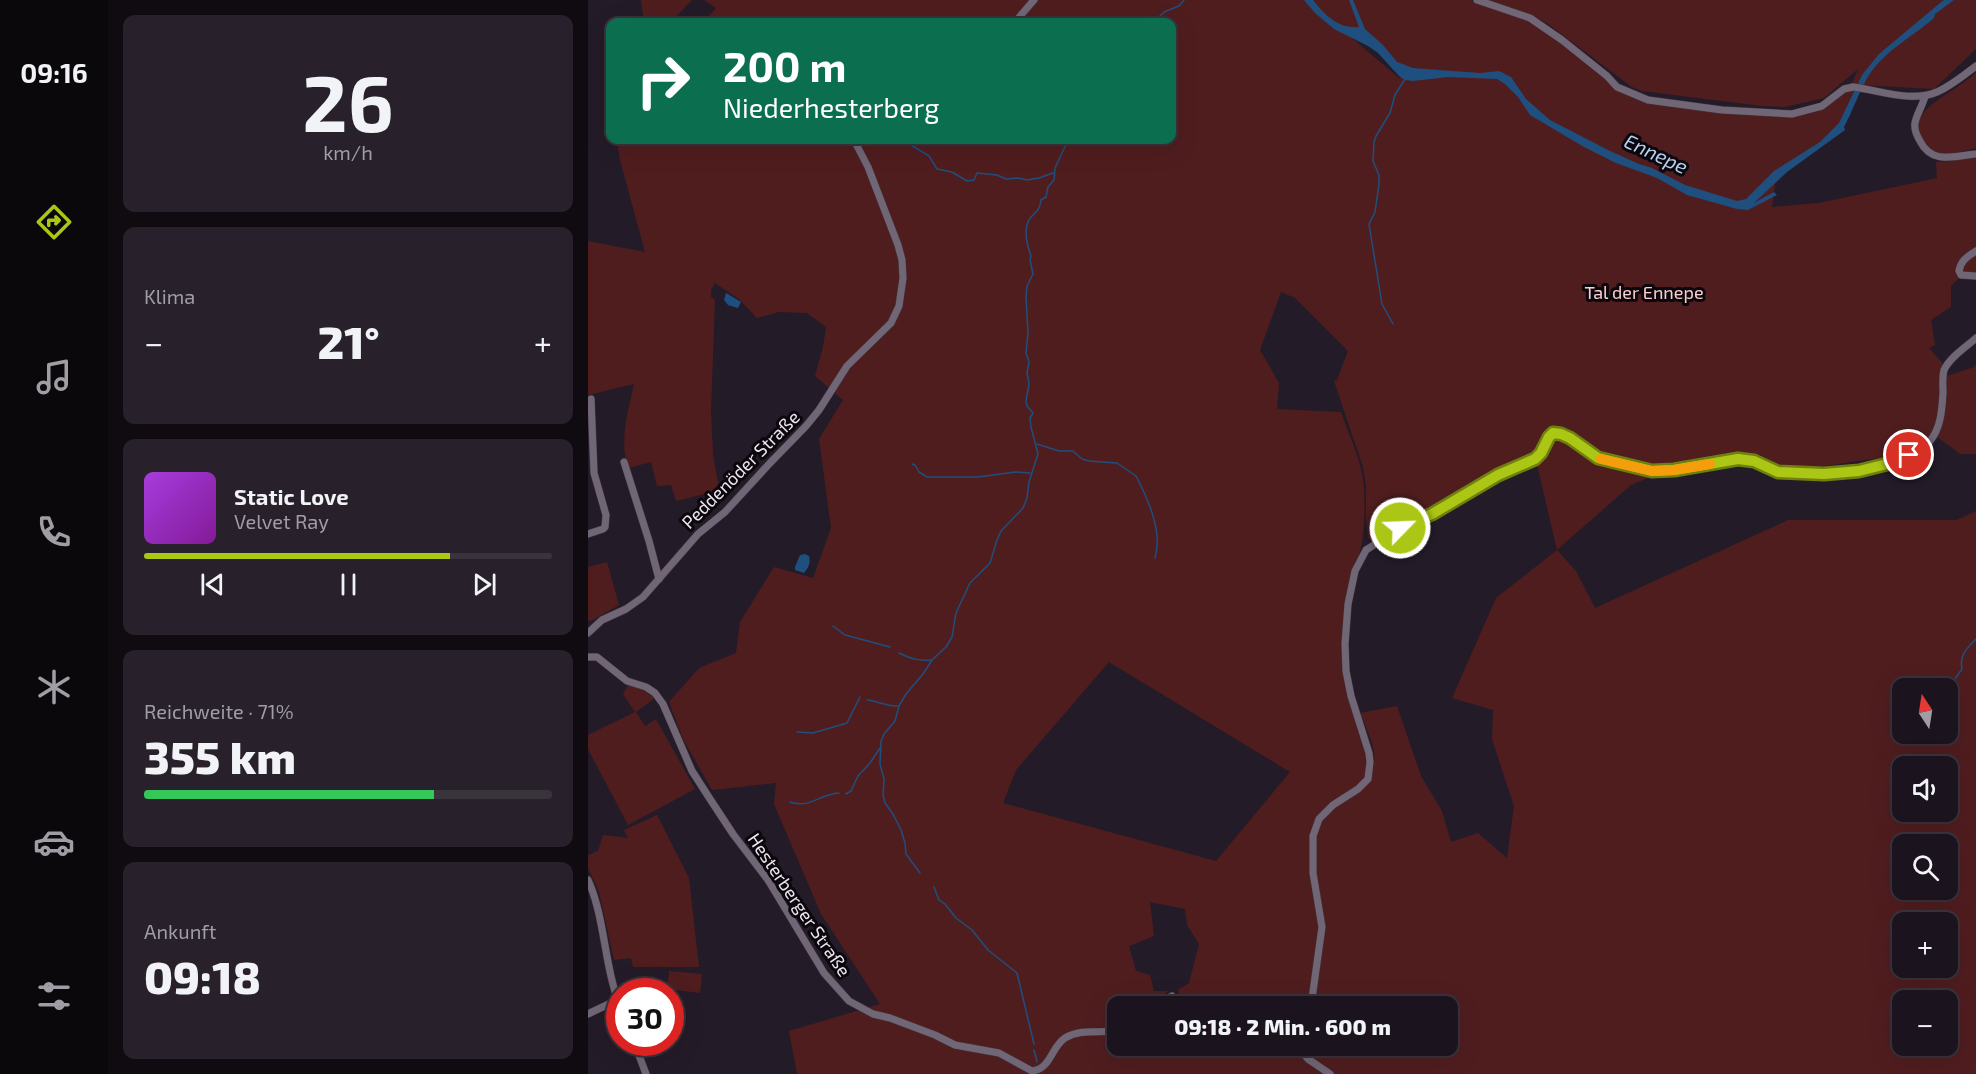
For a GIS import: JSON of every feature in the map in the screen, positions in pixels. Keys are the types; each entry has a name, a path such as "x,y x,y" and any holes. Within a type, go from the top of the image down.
{"street":[{"path":"1018,18 1034,0"},
{"path":"1477,0 1530,18 1562,40 1617,87 1648,100 1722,110 1792,114 1822,106 1844,89 1853,87 1908,96 1925,96 1936,93 1976,66"},
{"path":"1925,96 1915,125 1918,137 1930,155 1937,157 1976,154"},
{"name":"Peddenöder Straße","path":"588,633 602,620 626,609 643,597 698,534 726,512 806,426 847,366 891,323 899,306 903,278 902,260 868,167 856,144"},
{"path":"1976,251 1961,263 1959,271 1961,275 1976,276"},
{"path":"1312,996 1322,927 1313,873 1312,836 1319,819 1333,805 1358,789 1368,779 1370,762 1351,696 1346,671 1345,644 1348,604 1355,571 1366,550 1400,528 1432,514 1498,475 1535,459 1553,433 1570,438 1598,458 1652,471 1674,470 1738,459 1754,461 1778,472 1793,474 1859,471 1887,464 1909,455 1930,440 1939,423 1945,368 1976,338"},
{"path":"588,534 603,529 606,515 594,473 591,399"},
{"path":"624,462 659,579"},
{"name":"Hesterberger Straße","path":"588,657 597,657 627,681 656,693 692,771 733,834 768,880 824,973 849,1000 873,1014 936,1035 955,1045 999,1053 1032,1071 1039,1070 1047,1063 1060,1042 1068,1036 1079,1032 1107,1031"},
{"path":"588,880 594,895 612,978"},
{"path":"588,1014 606,1007"},
{"path":"639,1056 646,1074"},
{"path":"1305,1056 1330,1074"}],"green space":[{"path":"641,0 692,0 675,18 643,18"},
{"name":"Tal der Ennepe","path":"704,0 1470,0 1526,19 1541,28 1577,56 1608,75 1609,83 1632,98 1660,105 1709,112 1777,116 1813,112 1827,105 1850,88 1858,69 1824,98 1785,107 1642,91 1632,87 1548,24 1531,15 1485,0 1976,0 1976,49 1934,89 1861,85 1839,131 1776,176 1772,207 1819,203 1937,178 1936,162 1951,161 1976,153 1976,250 1966,256 1960,264 1958,272 1961,276 1951,286 1951,307 1931,320 1935,345 1929,348 1944,365 1941,377 1942,401 1937,426 1933,433 1914,446 1892,456 1825,466 1783,466 1756,456 1734,455 1679,465 1631,485 1557,550 1576,571 1595,608 1788,520 1957,520 1976,511 1976,1074 797,1074 789,1031 880,1004 821,914 774,804 776,783 712,790 683,739 669,702 699,668 736,653 740,622 774,567 813,578 831,528 819,439 843,400 815,376 826,327 807,313 779,312 757,318 739,299 715,283 711,290 711,297 715,300 711,412 713,454 720,495 704,494 676,501 671,485 657,486 651,462 628,468 624,436 634,384 588,395 588,241 645,252 620,160 618,144 1176,144 1176,18 707,18 716,8","holes":["1345,32 1389,57 1405,75 1399,78","1281,292 1295,298 1348,351 1337,380 1334,381 1363,467 1368,538 1372,542 1400,526 1433,512 1496,473 1535,456 1557,550 1496,598 1452,698 1493,710 1492,739 1514,806 1507,858 1478,833 1451,842 1442,811 1421,776 1397,706 1360,713 1373,747 1373,768 1368,780 1360,789 1327,812 1319,823 1312,845 1312,836 1318,818 1332,804 1357,788 1365,777 1366,754 1347,687 1343,646 1351,586 1362,544 1364,487 1358,458 1341,412 1277,409 1279,383 1260,350","1109,662 1290,772 1216,861 1003,803 1016,770","1312,861 1322,913 1323,934 1315,996 1458,996 1458,1056 1107,1056 1107,1034 1069,1039 1057,1048 1044,1068 1029,1073 997,1053 942,1042 923,1028 956,1043 996,1049 1024,1065 1038,1067 1062,1037 1085,1029 1107,1026 1107,996 1163,996 1168,991 1154,991 1150,975 1136,971 1129,946 1154,936 1150,902 1185,909 1187,925 1199,944 1189,983 1178,990 1179,996 1311,996 1321,926 1312,874"]},
{"path":"1976,73 1976,148 1949,155 1935,154 1919,128 1922,115 1935,102"},
{"path":"1976,252 1976,275 1962,274 1961,265"},
{"path":"1976,364 1976,454 1960,454 1935,435 1944,377 1974,367"},
{"path":"607,562 619,605 591,621 588,620 588,567"},
{"path":"629,684 655,698 636,712 645,726 656,719 695,789 628,825 588,749 588,735 635,712 623,694"},
{"path":"657,815 689,878 699,967 633,967 631,958 614,960 599,892 588,868 588,855 598,851 603,835 628,838 624,830"},
{"path":"669,971 702,974 700,993 684,991 684,978 668,978"}],"water":[{"path":"1304,0 1313,0 1327,16 1338,23 1359,27 1349,0 1353,0 1365,29 1397,62 1413,68 1480,73 1499,71 1511,77 1526,99 1550,120 1610,151 1652,168 1685,185 1737,201 1746,199 1774,171 1820,142 1839,123 1862,75 1879,54 1944,0 1954,0 1880,61 1866,80 1844,127 1845,130 1787,172 1754,203 1774,192 1777,195 1748,210 1687,195 1657,178 1616,163 1584,147 1530,115 1518,97 1497,79 1448,77 1405,80 1378,53 1334,29"},
{"path":"726,293 741,302 738,308 728,305 724,300"},
{"path":"800,555 809,556 810,561 804,573 795,570 795,567"}],"waterway":[{"path":"1158,18 1164,12 1179,6 1184,0"},
{"path":"1393,324 1382,304 1369,224 1375,212 1379,184 1379,175 1373,161 1374,142 1390,113 1395,95 1405,79"},
{"path":"910,144 929,156 937,169 952,172 967,181 974,180 977,173 997,175 1006,179 1027,180 1053,173"},
{"path":"920,873 906,854 901,830 885,803 884,779 880,764 881,741 895,721 899,706 906,694 932,660 946,647 952,637 956,613 970,583 990,563 1001,531 1023,508 1027,498 1029,482 1038,454 1031,427 1030,418 1033,413 1026,401 1029,384 1027,373 1029,362 1026,353 1028,332 1026,297 1027,286 1033,274 1026,231 1028,221 1038,210 1041,200 1046,197 1048,187 1054,180 1055,168 1066,144"},
{"path":"1037,444 1059,451 1073,451 1082,459 1089,461 1117,463 1136,476 1156,527 1155,558"},
{"path":"912,464 927,477 978,477 1015,472 1030,473"},
{"path":"833,626 845,635 890,647"},
{"path":"1956,678 1962,669 1964,652 1976,639"},
{"path":"899,653 915,659 932,660"},
{"path":"797,732 813,733 847,723 860,697"},
{"path":"867,700 898,706"},
{"path":"846,794 851,791 858,776 880,748"},
{"path":"790,802 803,804 839,793"},
{"path":"934,887 939,900 956,918 972,930 988,950 1017,973 1034,1044"},
{"path":"1034,1050 1037,1062"}],"slow traffic":[{"path":"1601,459 1652,471 1710,464"}],"route":[{"path":"1400,528 1432,514 1498,475 1535,459 1553,433 1570,438 1598,458 1652,471 1674,470 1738,459 1754,461 1778,472 1824,474 1859,471 1887,464 1909,455"}],"water label":[{"name":"Ennepe","path":"1656,154"}]}
